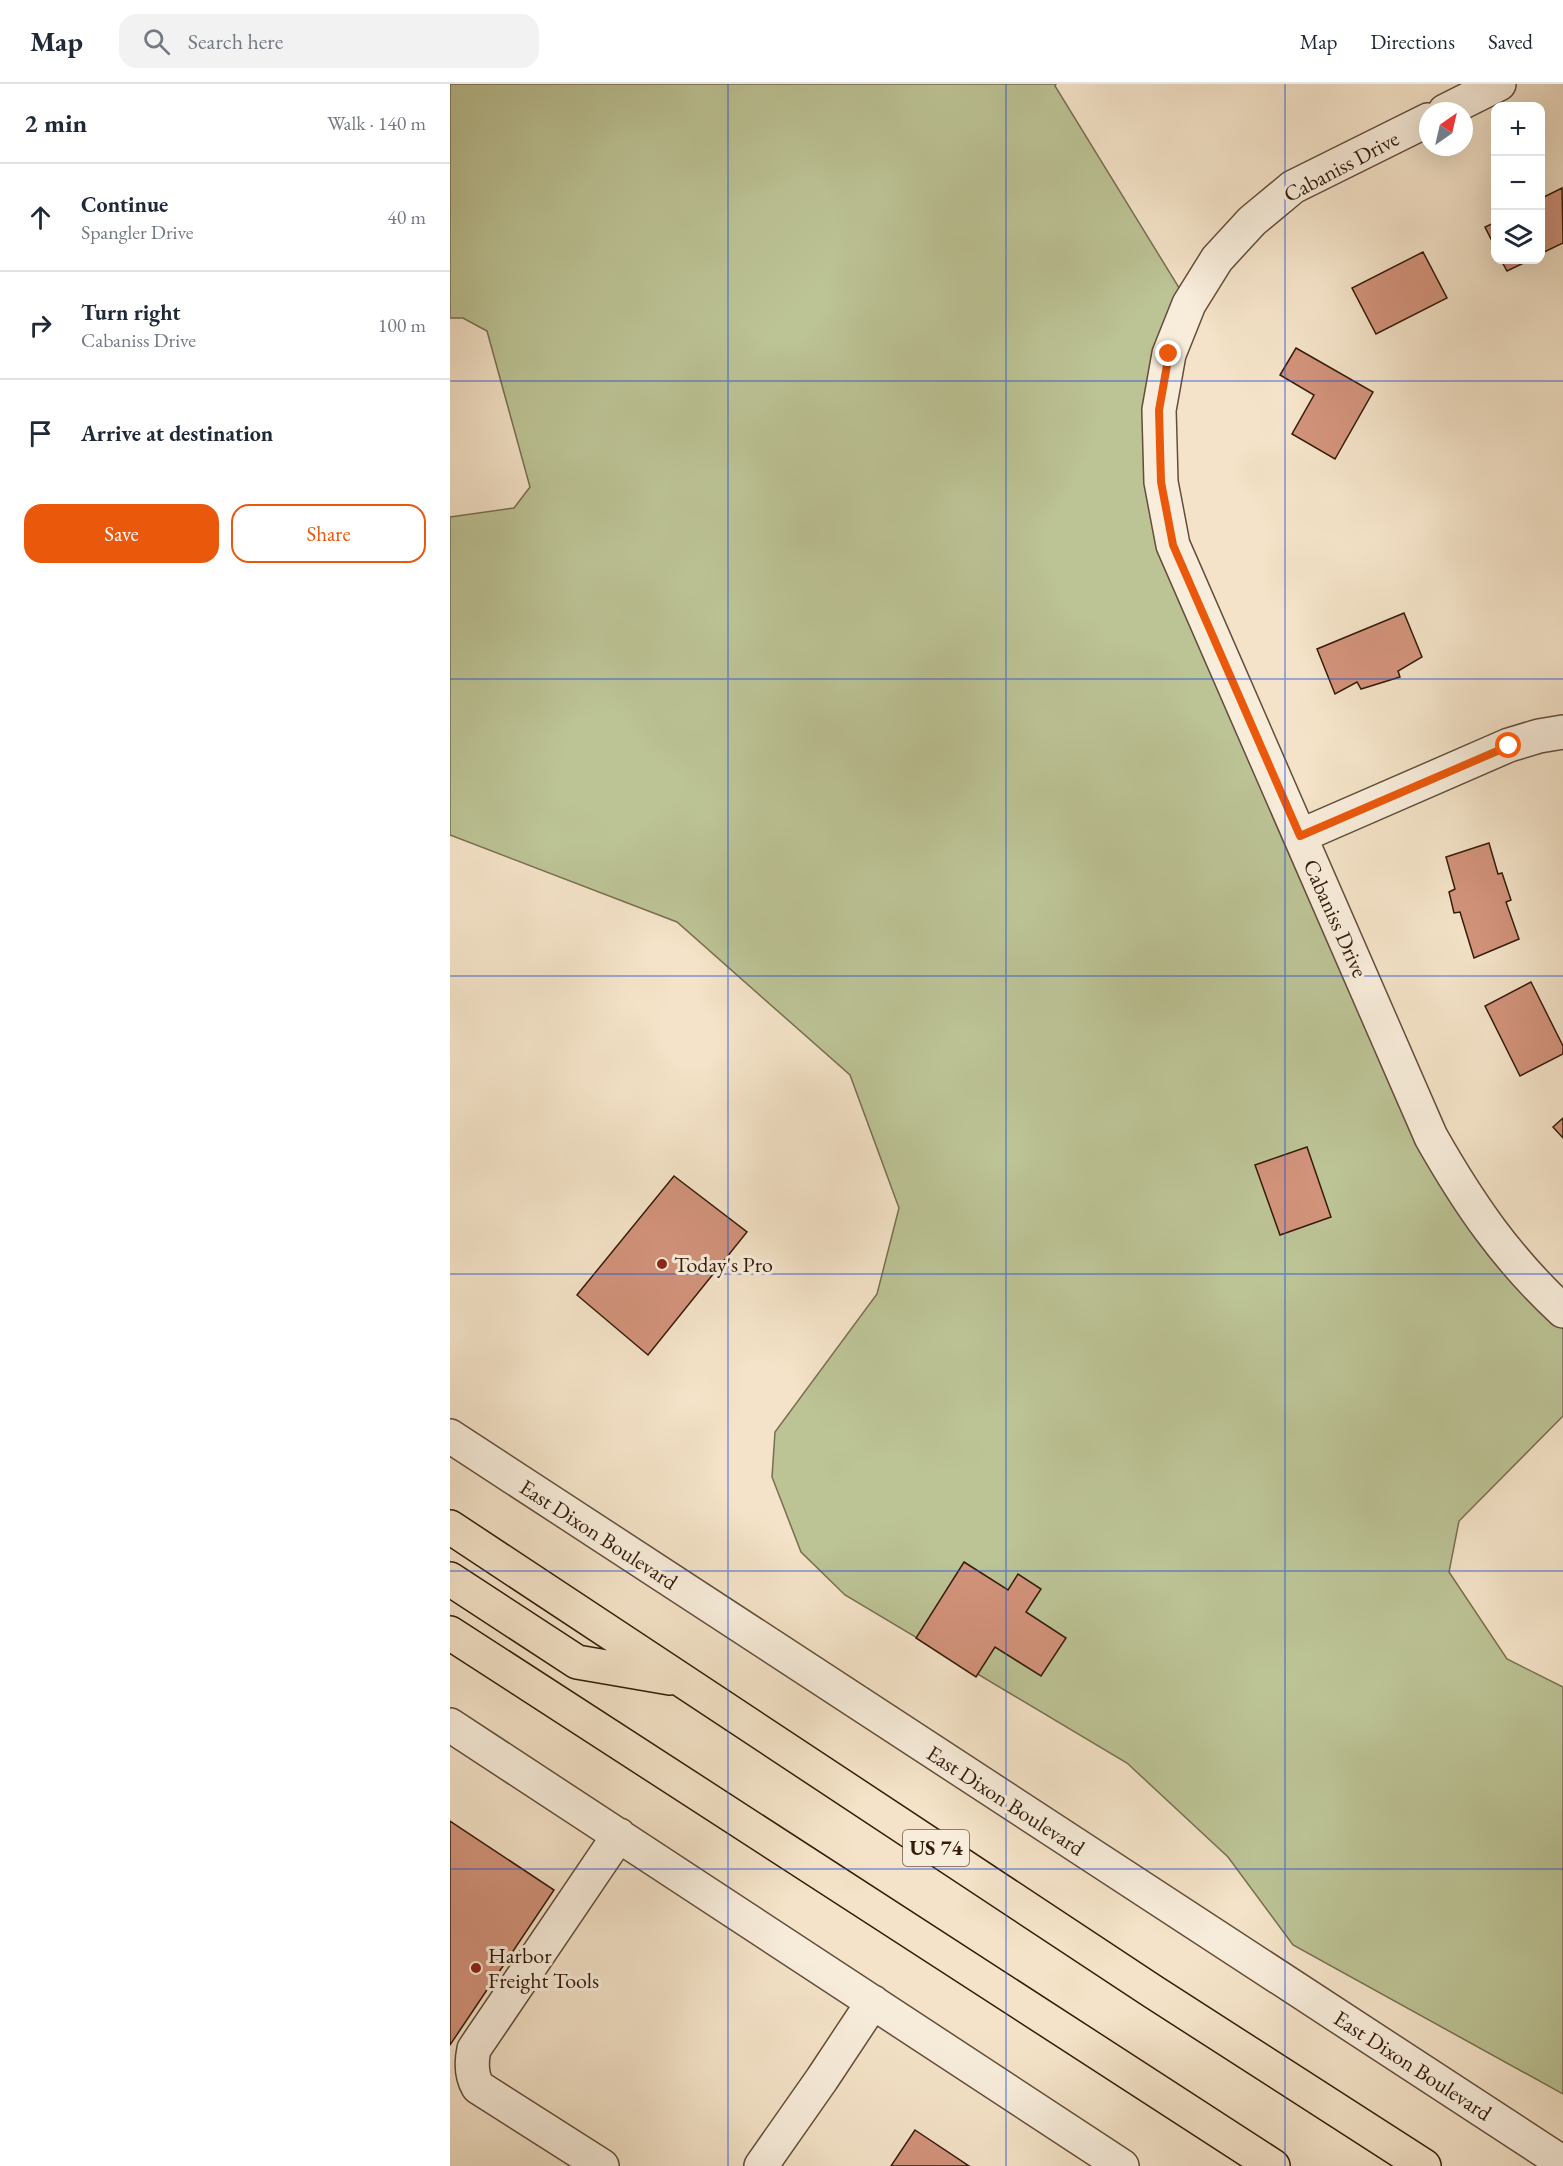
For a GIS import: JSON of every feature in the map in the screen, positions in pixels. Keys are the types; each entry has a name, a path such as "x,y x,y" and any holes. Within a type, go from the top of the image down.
{"highway":[{"name":"US 74","path":"450,1527 1152,1991 1424,2166"},
{"path":"450,1579 577,1662 684,1680"},
{"path":"450,1633 1273,2166"}],"street":[{"path":"1463,102 1499,84"},
{"name":"Cabaniss Drive","path":"1419,124 1293,187 1252,221 1217,259 1189,304 1169,354 1159,410 1161,482 1173,545 1437,1147 1460,1188 1506,1253 1563,1311"},
{"path":"1300,836 1509,746 1539,736 1563,732"},
{"name":"East Dixon Boulevard","path":"450,1436 1563,2163"},
{"path":"450,1725 873,2002 1110,2163"},
{"path":"602,2166 478,2087 473,2079 472,2060 474,2049 619,1836"},
{"path":"761,2166 873,2002"}],"green space":[{"path":"450,84 1056,84 1055,86 1189,304 1162,487 1431,1137 1563,1311 1563,1416 1459,1521 1449,1572 1507,1659 1563,1687 1563,2094 1293,1945 1228,1857 1127,1763 845,1595 801,1552 772,1477 775,1432 877,1294 899,1208 850,1075 677,922 450,835 450,517 514,508 530,487 487,331 463,318 450,318"}],"building":[{"path":"1562,188 1563,243 1545,252 1545,210 1545,196"},
{"path":"1491,224 1491,239 1485,227"},
{"path":"1423,252 1447,298 1376,334 1352,288"},
{"path":"1503,264 1522,264 1507,271"},
{"path":"1296,348 1373,392 1335,459 1292,434 1314,395 1280,375"},
{"path":"1404,613 1422,657 1398,671 1400,677 1361,689 1357,682 1335,694 1317,649"},
{"path":"1489,843 1498,874 1502,873 1511,900 1506,902 1519,939 1474,958 1460,912 1454,913 1449,892 1455,889 1446,857"},
{"path":"1531,982 1563,1046 1563,1054 1520,1076 1485,1006"},
{"path":"1563,1118 1563,1138 1553,1127"},
{"path":"1307,1147 1331,1217 1280,1235 1255,1165"},
{"name":"Today's Pro","path":"674,1176 747,1232 648,1355 577,1295"},
{"path":"964,1562 1008,1590 1018,1574 1041,1589 1026,1612 1066,1638 1041,1676 995,1647 976,1677 916,1638"},
{"name":"Harbor Freight Tools","path":"450,1821 554,1890 450,2045"},
{"path":"915,2130 969,2166 891,2166"}],"place":[{"name":"Today's Pro","path":"662,1264"},
{"name":"Harbor Freight Tools","path":"476,1968"}],"route":[{"path":"1169,354 1159,410 1161,482 1173,545 1300,836 1509,746"}]}
